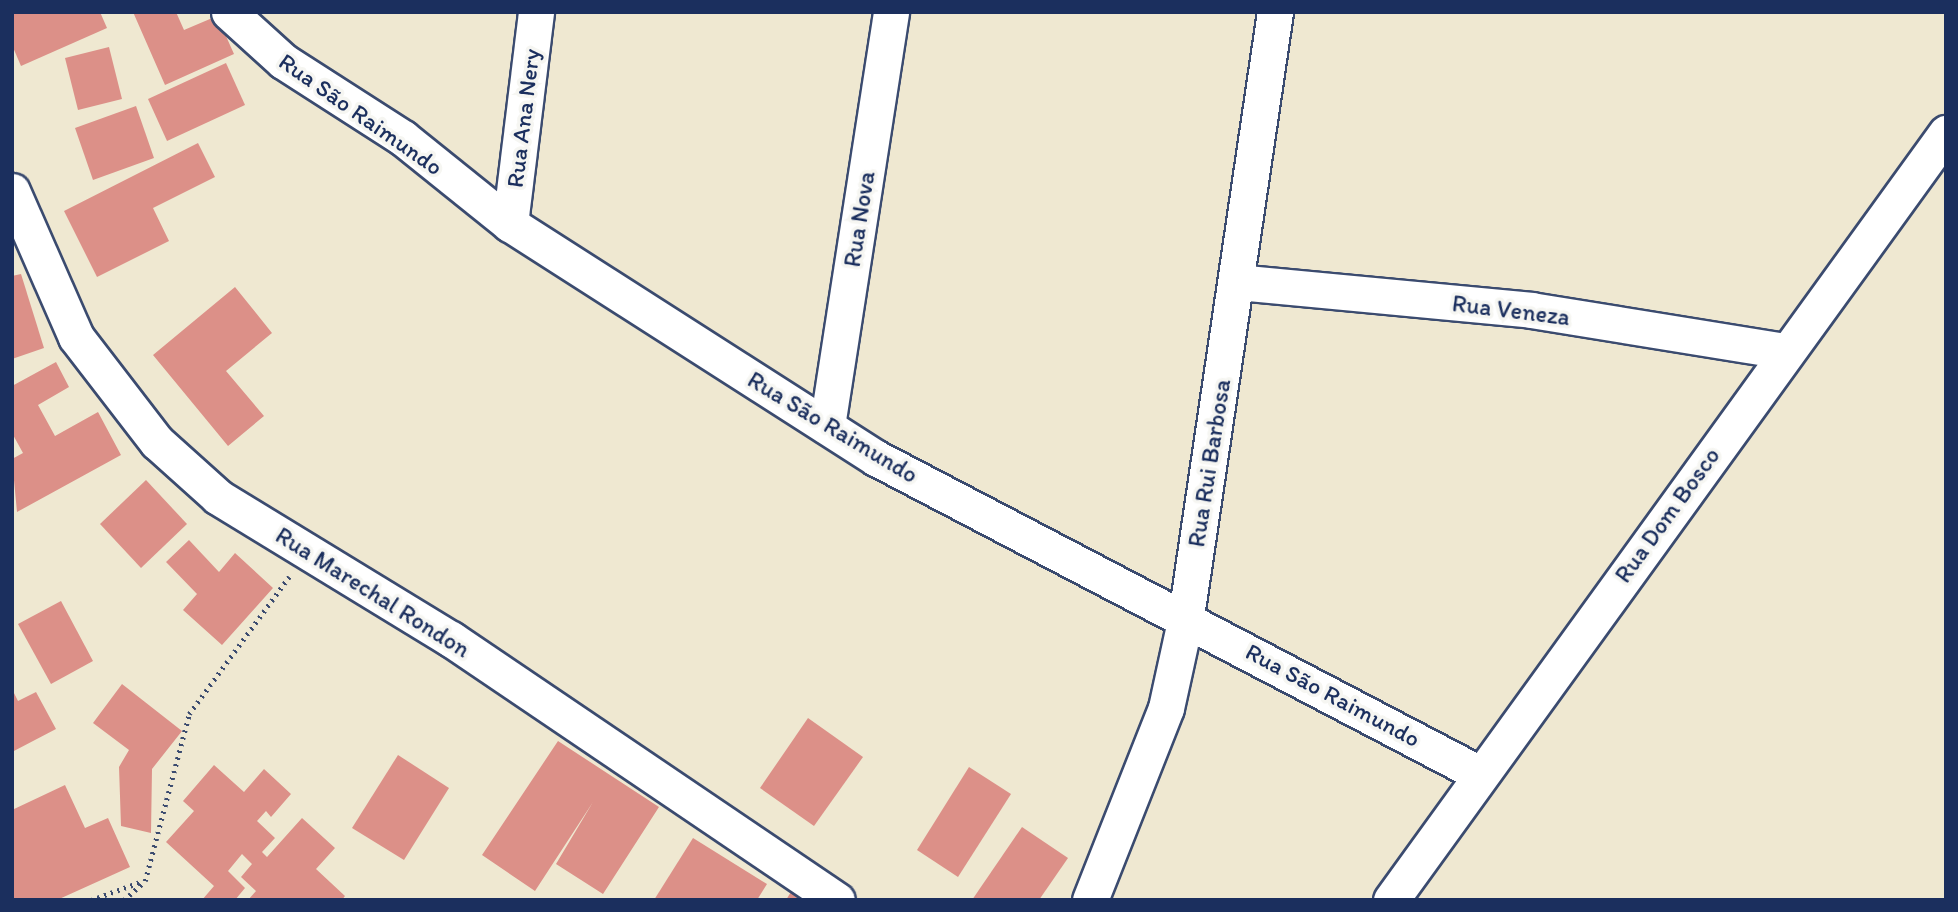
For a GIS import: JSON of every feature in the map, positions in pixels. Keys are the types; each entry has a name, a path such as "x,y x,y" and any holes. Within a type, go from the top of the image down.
{"street":[{"name":"Rua São Raimundo","path":"229,12 283,61 403,138 510,224 876,458 1186,616 1480,774"},
{"name":"Rua Ana Nery","path":"510,224 536,12"},
{"name":"Rua Nova","path":"827,426 891,12"},
{"name":"Rua Rui Barbosa","path":"1090,900 1166,708 1186,616 1275,12"},
{"name":"Rua Dom Bosco","path":"1391,900 1784,351 1946,133"},
{"name":"Rua Marechal Rondon","path":"12,191 76,337 119,397 157,442 218,497 308,551 837,900"},
{"name":"Rua Veneza","path":"1237,282 1531,310 1784,351"}],"path":[{"path":"124,900 145,881 189,714 308,551"},
{"path":"91,900 145,881"}],"building":[{"path":"12,12 100,12 107,28 21,66 12,45"},
{"path":"133,12 176,12 184,30 217,16 234,54 165,85"},
{"path":"109,47 122,99 78,110 65,58"},
{"path":"226,63 245,105 167,141 148,99"},
{"path":"136,106 154,158 93,180 75,128"},
{"path":"198,143 215,177 153,208 169,241 97,277 64,211"},
{"path":"21,274 44,348 12,359 12,276"},
{"path":"235,287 272,333 226,371 264,416 228,446 153,355"},
{"path":"56,362 69,387 38,405 55,436 98,412 121,455 17,512 12,459 23,453 12,433 12,386"},
{"path":"146,480 187,524 141,568 100,524"},
{"path":"189,540 219,572 235,553 273,588 222,645 183,610 197,594 166,562"},
{"path":"61,601 93,661 51,684 18,624"},
{"path":"122,684 182,731 152,769 151,833 121,826 119,767 129,750 93,723"},
{"path":"12,689 18,701 36,692 56,729 12,752"},
{"path":"808,718 863,757 814,826 760,788"},
{"path":"558,741 659,807 603,894 556,864 593,802 535,891 482,855"},
{"path":"398,755 449,788 404,860 352,828"},
{"path":"214,765 244,792 264,769 291,794 271,817 266,811 257,821 275,838 262,852 267,857 302,818 335,848 316,869 345,896 342,900 248,900 256,891 241,877 252,864 242,854 228,871 245,888 235,900 202,900 214,886 166,842 194,811 183,801"},
{"path":"969,767 1011,794 958,877 917,850"},
{"path":"65,785 85,828 108,818 130,867 57,900 12,900 12,810"},
{"path":"1022,827 1068,858 1039,900 972,900"},
{"path":"693,838 767,884 757,900 654,900"},
{"path":"794,887 814,900 786,900"}]}
